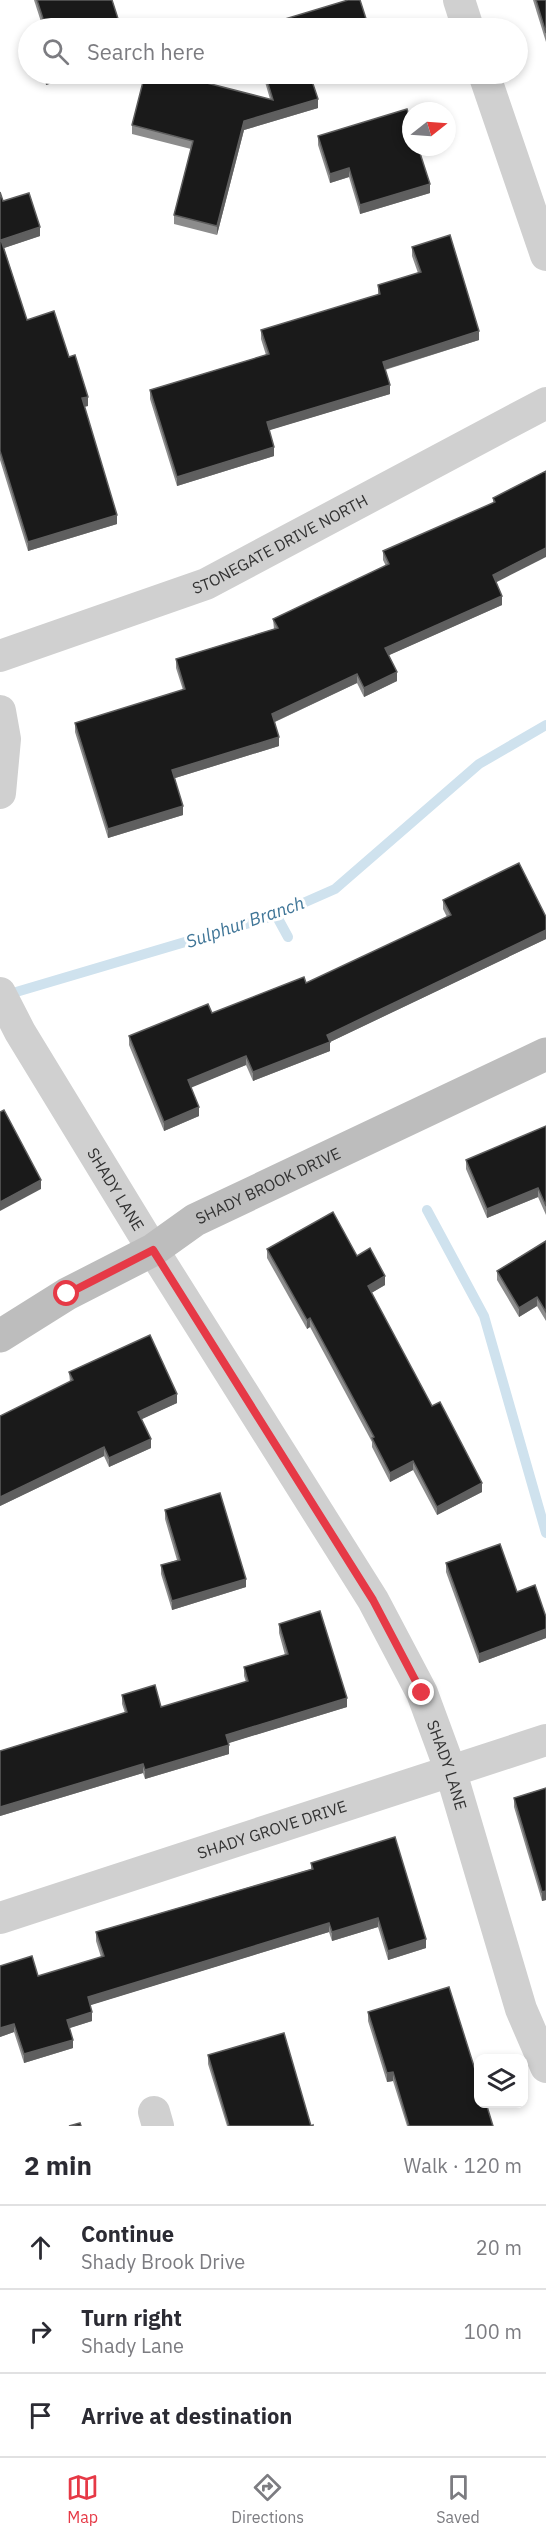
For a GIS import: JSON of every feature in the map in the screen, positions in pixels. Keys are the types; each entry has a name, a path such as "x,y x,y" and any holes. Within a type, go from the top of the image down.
{"street":[{"path":"459,0 465,18"},
{"path":"487,84 546,255"},
{"name":"STONEGATE DRIVE NORTH","path":"0,656 206,584 546,403"},
{"path":"0,711 5,739 0,793"},
{"name":"SHADY LANE","path":"0,993 20,1032 153,1250 373,1600 422,1693 450,1769 521,2009 546,2067"},
{"name":"SHADY BROOK DRIVE","path":"0,1336 67,1294 153,1250 195,1220 546,1054"},
{"name":"SHADY GROVE DRIVE","path":"0,1918 450,1769 546,1740"}],"building":[{"path":"37,0 112,0 118,18 43,18"},
{"path":"348,0 360,0 366,18 288,18"},
{"path":"536,0 546,0 546,33"},
{"path":"142,84 211,84 273,100 268,84 313,84 318,99 244,121 217,226 174,215 193,141 132,125"},
{"path":"402,111 402,156 421,156 430,184 360,205 349,168 330,174 318,136"},
{"path":"0,192 3,201 29,193 40,227 1,240 27,320 54,311 69,357 75,355 88,397 82,398 117,515 28,542 0,451"},
{"path":"450,235 479,331 383,362 390,385 267,422 274,447 177,477 150,390 269,354 261,330 380,294 378,285 421,272 412,247"},
{"path":"546,471 546,548 493,575 502,596 385,648 397,672 364,688 357,674 272,714 279,737 172,770 183,806 108,829 75,723 185,689 176,659 278,628 273,619 389,564 383,551 495,502 493,498"},
{"path":"519,863 546,917 546,930 327,1035 330,1042 253,1072 246,1056 188,1080 199,1107 164,1122 129,1036 208,1004 212,1013 304,977 306,983 451,915 443,900"},
{"path":"4,1110 41,1180 0,1202 0,1112"},
{"path":"546,1126 546,1206 538,1188 487,1209 466,1160"},
{"path":"333,1212 357,1256 370,1248 385,1276 368,1286 432,1406 440,1402 482,1483 437,1507 413,1461 390,1473 372,1438 374,1437 310,1318 307,1320 267,1249"},
{"path":"546,1241 546,1312 537,1297 519,1308 497,1271"},
{"path":"150,1335 177,1394 138,1412 151,1439 109,1458 104,1447 0,1497 0,1416 73,1380 69,1372"},
{"path":"220,1493 246,1579 172,1601 161,1565 180,1560 165,1510"},
{"path":"500,1544 517,1592 535,1585 546,1617 546,1629 479,1654 446,1563"},
{"path":"320,1611 347,1698 226,1735 229,1745 145,1770 143,1764 0,1807 0,1751 127,1712 122,1695 155,1685 161,1707 248,1681 244,1667 288,1654 279,1624"},
{"path":"546,1788 546,1891 542,1892 514,1798"},
{"path":"395,1837 426,1939 388,1951 378,1918 332,1932 329,1923 88,1997 92,2012 67,2020 73,2040 24,2054 14,2024 0,2028 0,1966 32,1956 38,1976 104,1956 96,1932 313,1869 311,1863"},
{"path":"449,1987 474,2066 474,2108 488,2108 493,2126 409,2126 393,2072 387,2073 368,2012"},
{"path":"284,2033 311,2126 229,2126 208,2055"}],"waterway":[{"name":"Sulphur Branch","path":"6,995 276,915 335,889 479,764 546,725"},
{"path":"276,915 288,937"},
{"path":"427,1210 484,1316 546,1533"}],"route":[{"path":"67,1294 153,1250 373,1600 422,1693"}]}
